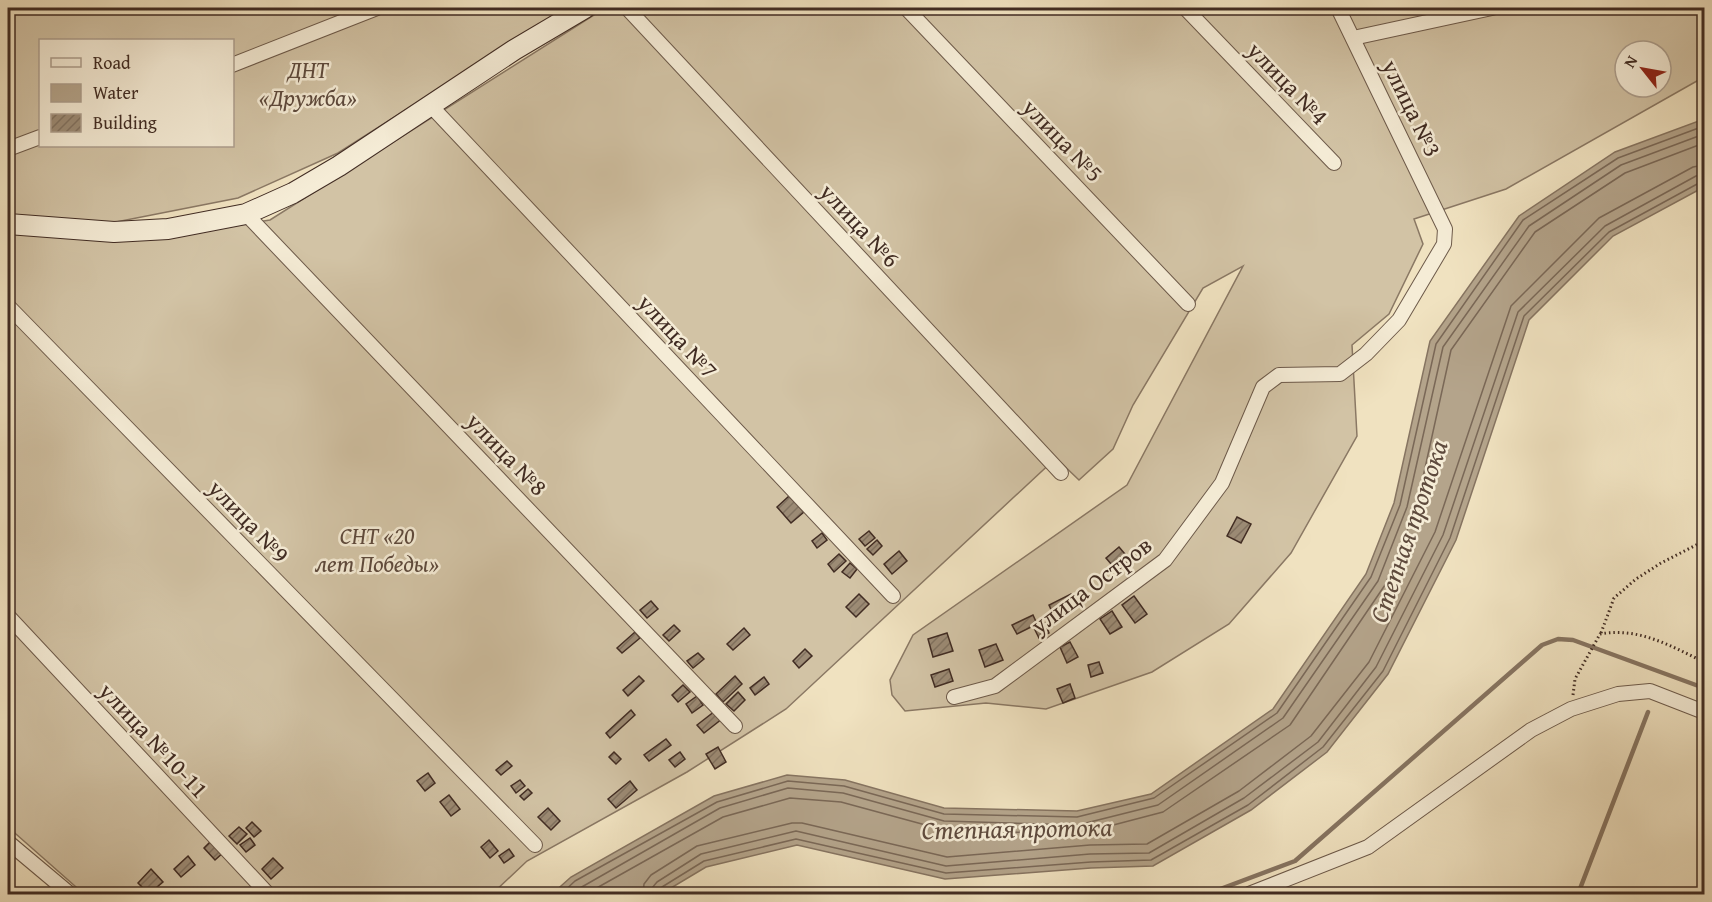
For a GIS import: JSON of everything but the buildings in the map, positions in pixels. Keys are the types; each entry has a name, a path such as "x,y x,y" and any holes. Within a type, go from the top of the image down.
{"street":[{"path":"234,64 377,8"},
{"path":"8,224 114,232 168,229 246,214 293,193 431,106 514,50 585,8"},
{"name":"улица №6","path":"627,8 1061,473"},
{"name":"улица №5","path":"906,8 1188,304"},
{"name":"улица №4","path":"1185,8 1334,163"},
{"name":"улица №3","path":"1338,8 1445,229"},
{"path":"1353,38 1492,8"},
{"name":"улица №7","path":"431,106 892,596"},
{"path":"8,149 39,137"},
{"name":"улица №8","path":"246,214 735,726"},
{"name":"улица Остров","path":"954,697 995,686 1165,561 1222,483 1263,387 1279,375 1340,374 1366,354 1399,321 1444,244 1445,229"},
{"name":"улица №9","path":"8,306 535,845"},
{"name":"улица №10-11","path":"8,616 268,894"},
{"path":"1249,894 1368,847 1531,730 1571,709 1618,694 1650,691 1704,712"},
{"path":"8,842 70,894"}],"path":[{"path":"1571,709 1575,679 1600,633 1614,598 1660,562 1704,541"},
{"path":"1600,633 1624,632 1650,637 1704,662"}],"green space":[{"name":"ДНТ «Дружба»","path":"8,8 566,8 338,153 238,198 111,223 8,215"},
{"name":"СНТ «20 лет Победы»","path":"605,8 1704,8 1704,77 1673,95 1673,39 1613,39 1613,99 1665,99 1506,189 1414,219 1423,244 1389,314 1352,345 1357,436 1291,553 1229,624 1152,672 1046,709 986,703 905,711 892,695 890,680 913,635 1127,485 1243,266 1203,288 1133,405 1113,449 1079,480 1056,458 786,709 687,772 527,861 492,894 84,894 8,827 8,232 200,231 270,220"}],"water":[{"name":"Степная протока","path":"1704,119 1704,187 1613,236 1529,320 1456,540 1388,674 1327,752 1251,810 1153,866 1091,868 945,879 797,845 706,867 661,894 552,894 571,877 714,796 787,775 845,780 944,808 1077,811 1151,794 1273,709 1366,574 1394,503 1430,341 1519,216 1615,152"}],"waterway":[{"path":"1207,894 1295,861 1542,645 1558,639 1573,640 1704,688"},
{"path":"1578,894 1648,712"}]}
